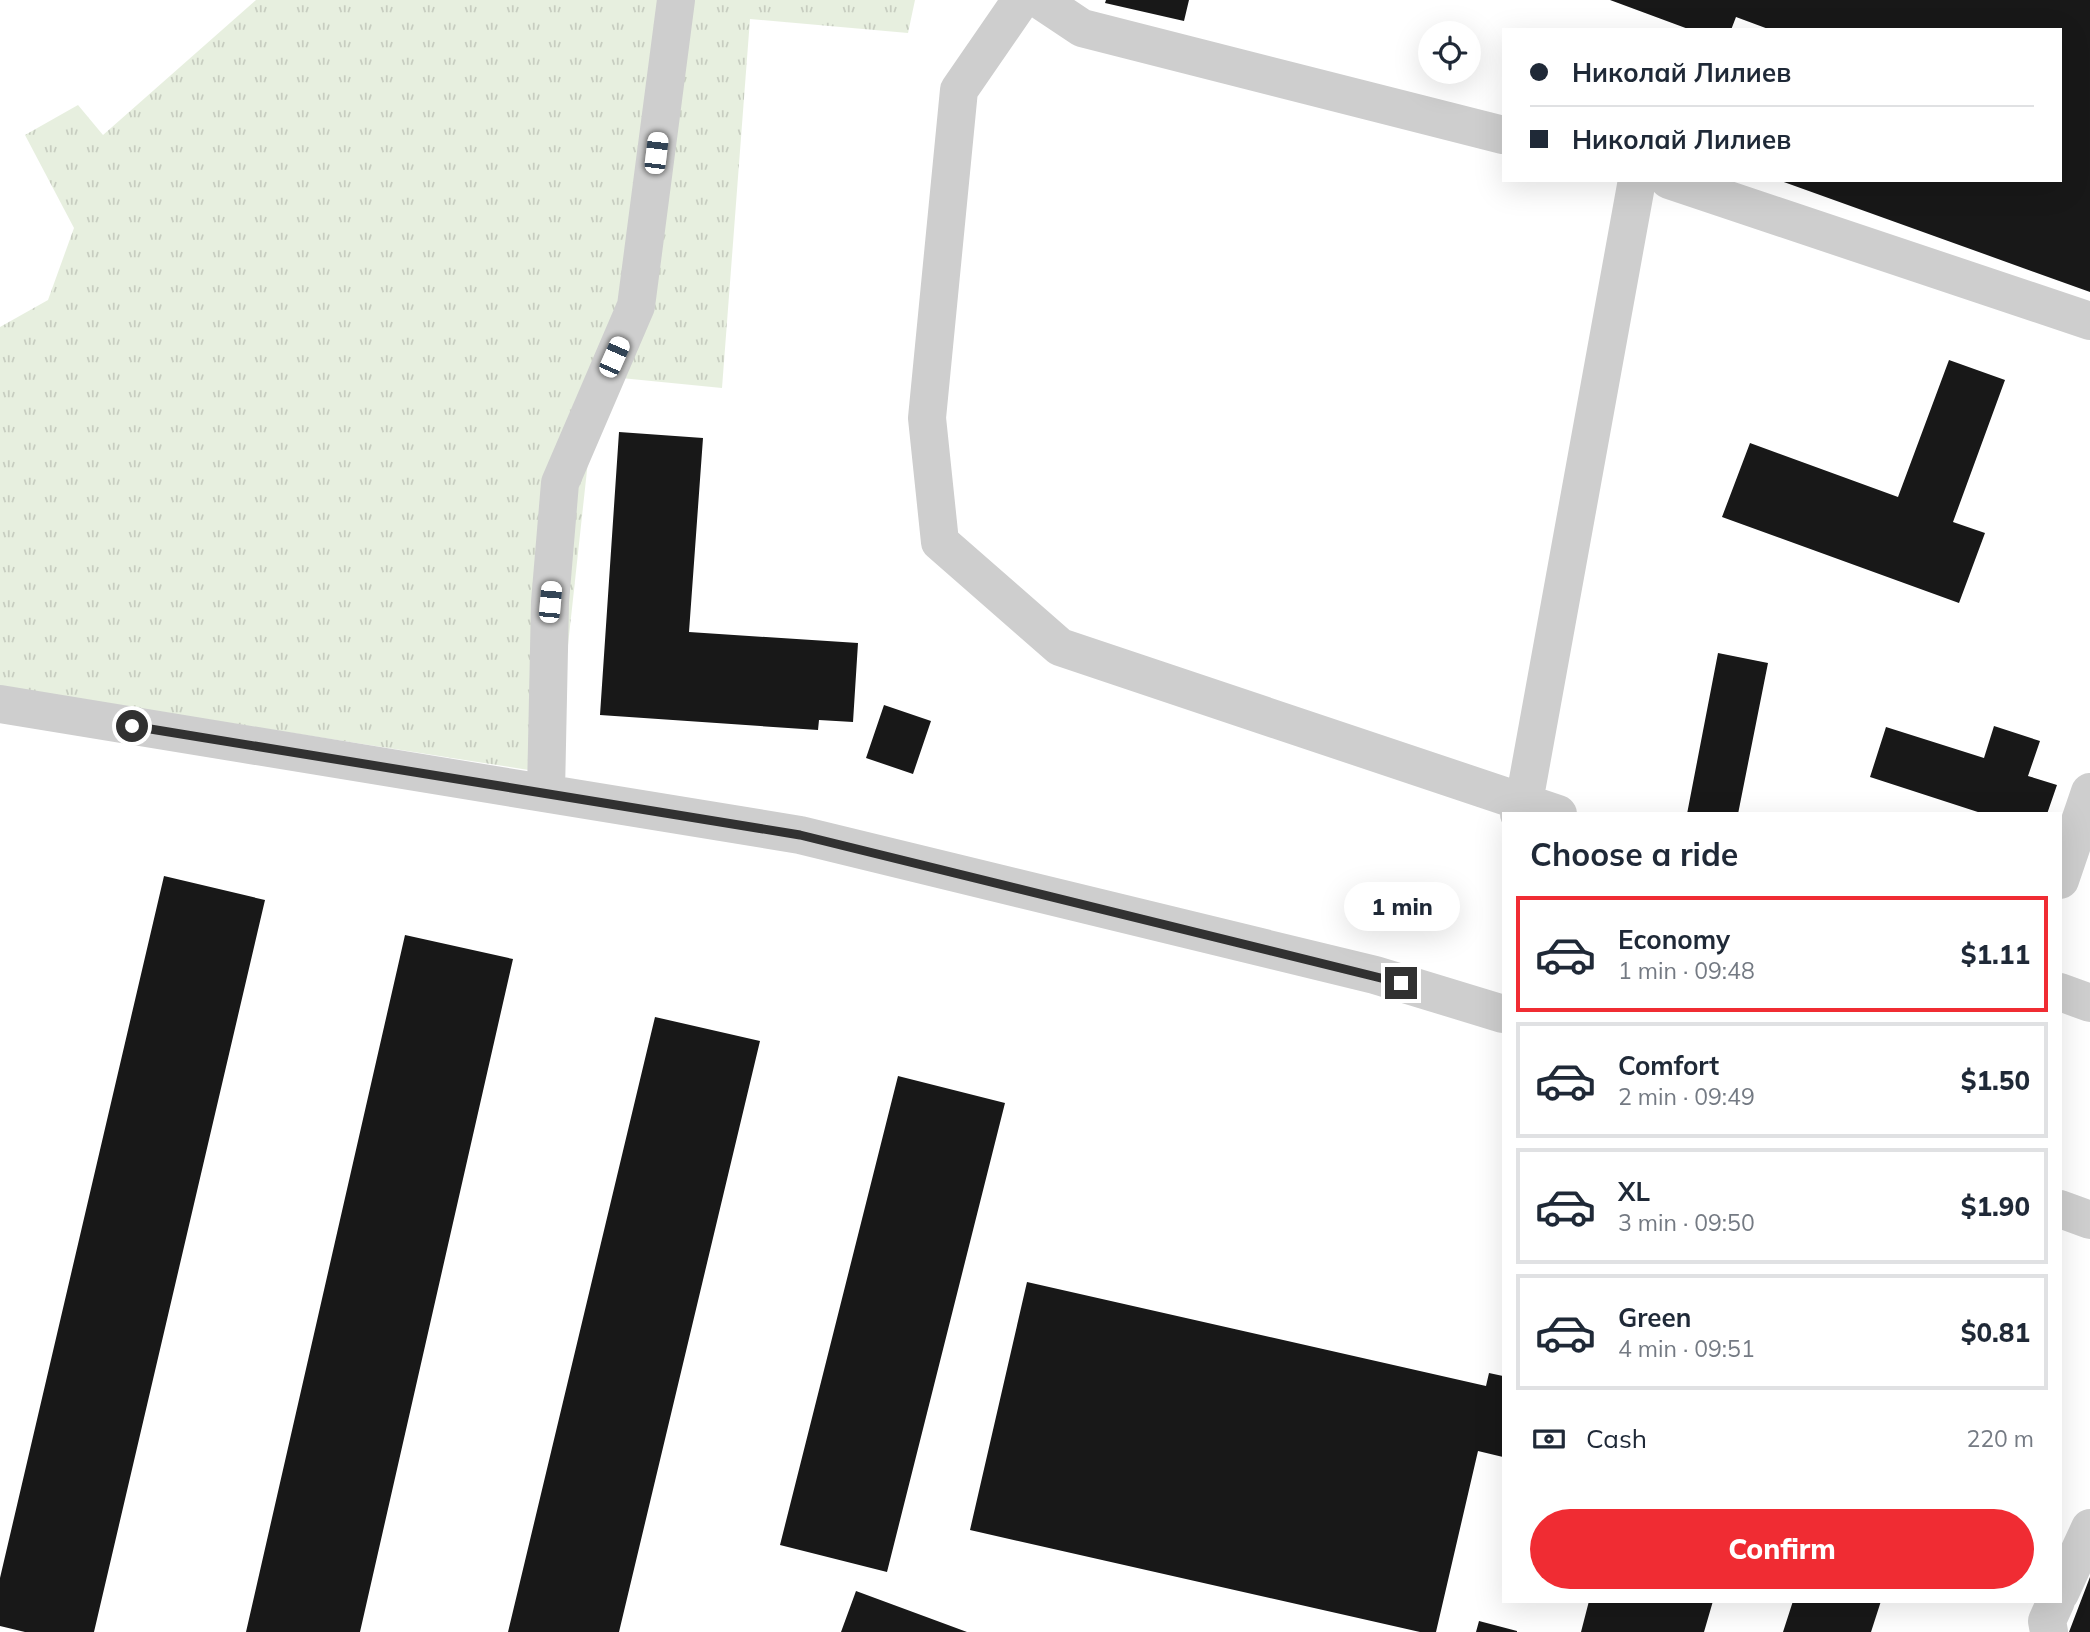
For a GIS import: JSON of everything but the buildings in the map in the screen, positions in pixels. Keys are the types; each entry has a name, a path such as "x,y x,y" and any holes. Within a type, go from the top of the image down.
{"street":[{"path":"546,792 550,602 560,483 636,306 676,0"},
{"path":"1021,0 959,90 927,418 940,542 1060,648 1534,810 1637,182"},
{"path":"1040,0 1083,28 1502,135"},
{"path":"1676,182 2090,321"},
{"path":"7,710 546,792 800,835 1375,975 1502,1014"},
{"path":"2062,874 2090,792"},
{"path":"2062,993 2090,1003"},
{"path":"2062,1210 2090,1220"},
{"path":"2062,1589 2090,1528"},
{"path":"2049,1632 2047,1621 2055,1603"}],"green space":[{"path":"256,0 915,0 908,33 750,19 722,388 621,378 593,415 554,774 0,687 0,327 48,300 74,228 25,135 78,105 103,135"}],"route":[{"path":"132,726 800,835 1401,983"}]}
